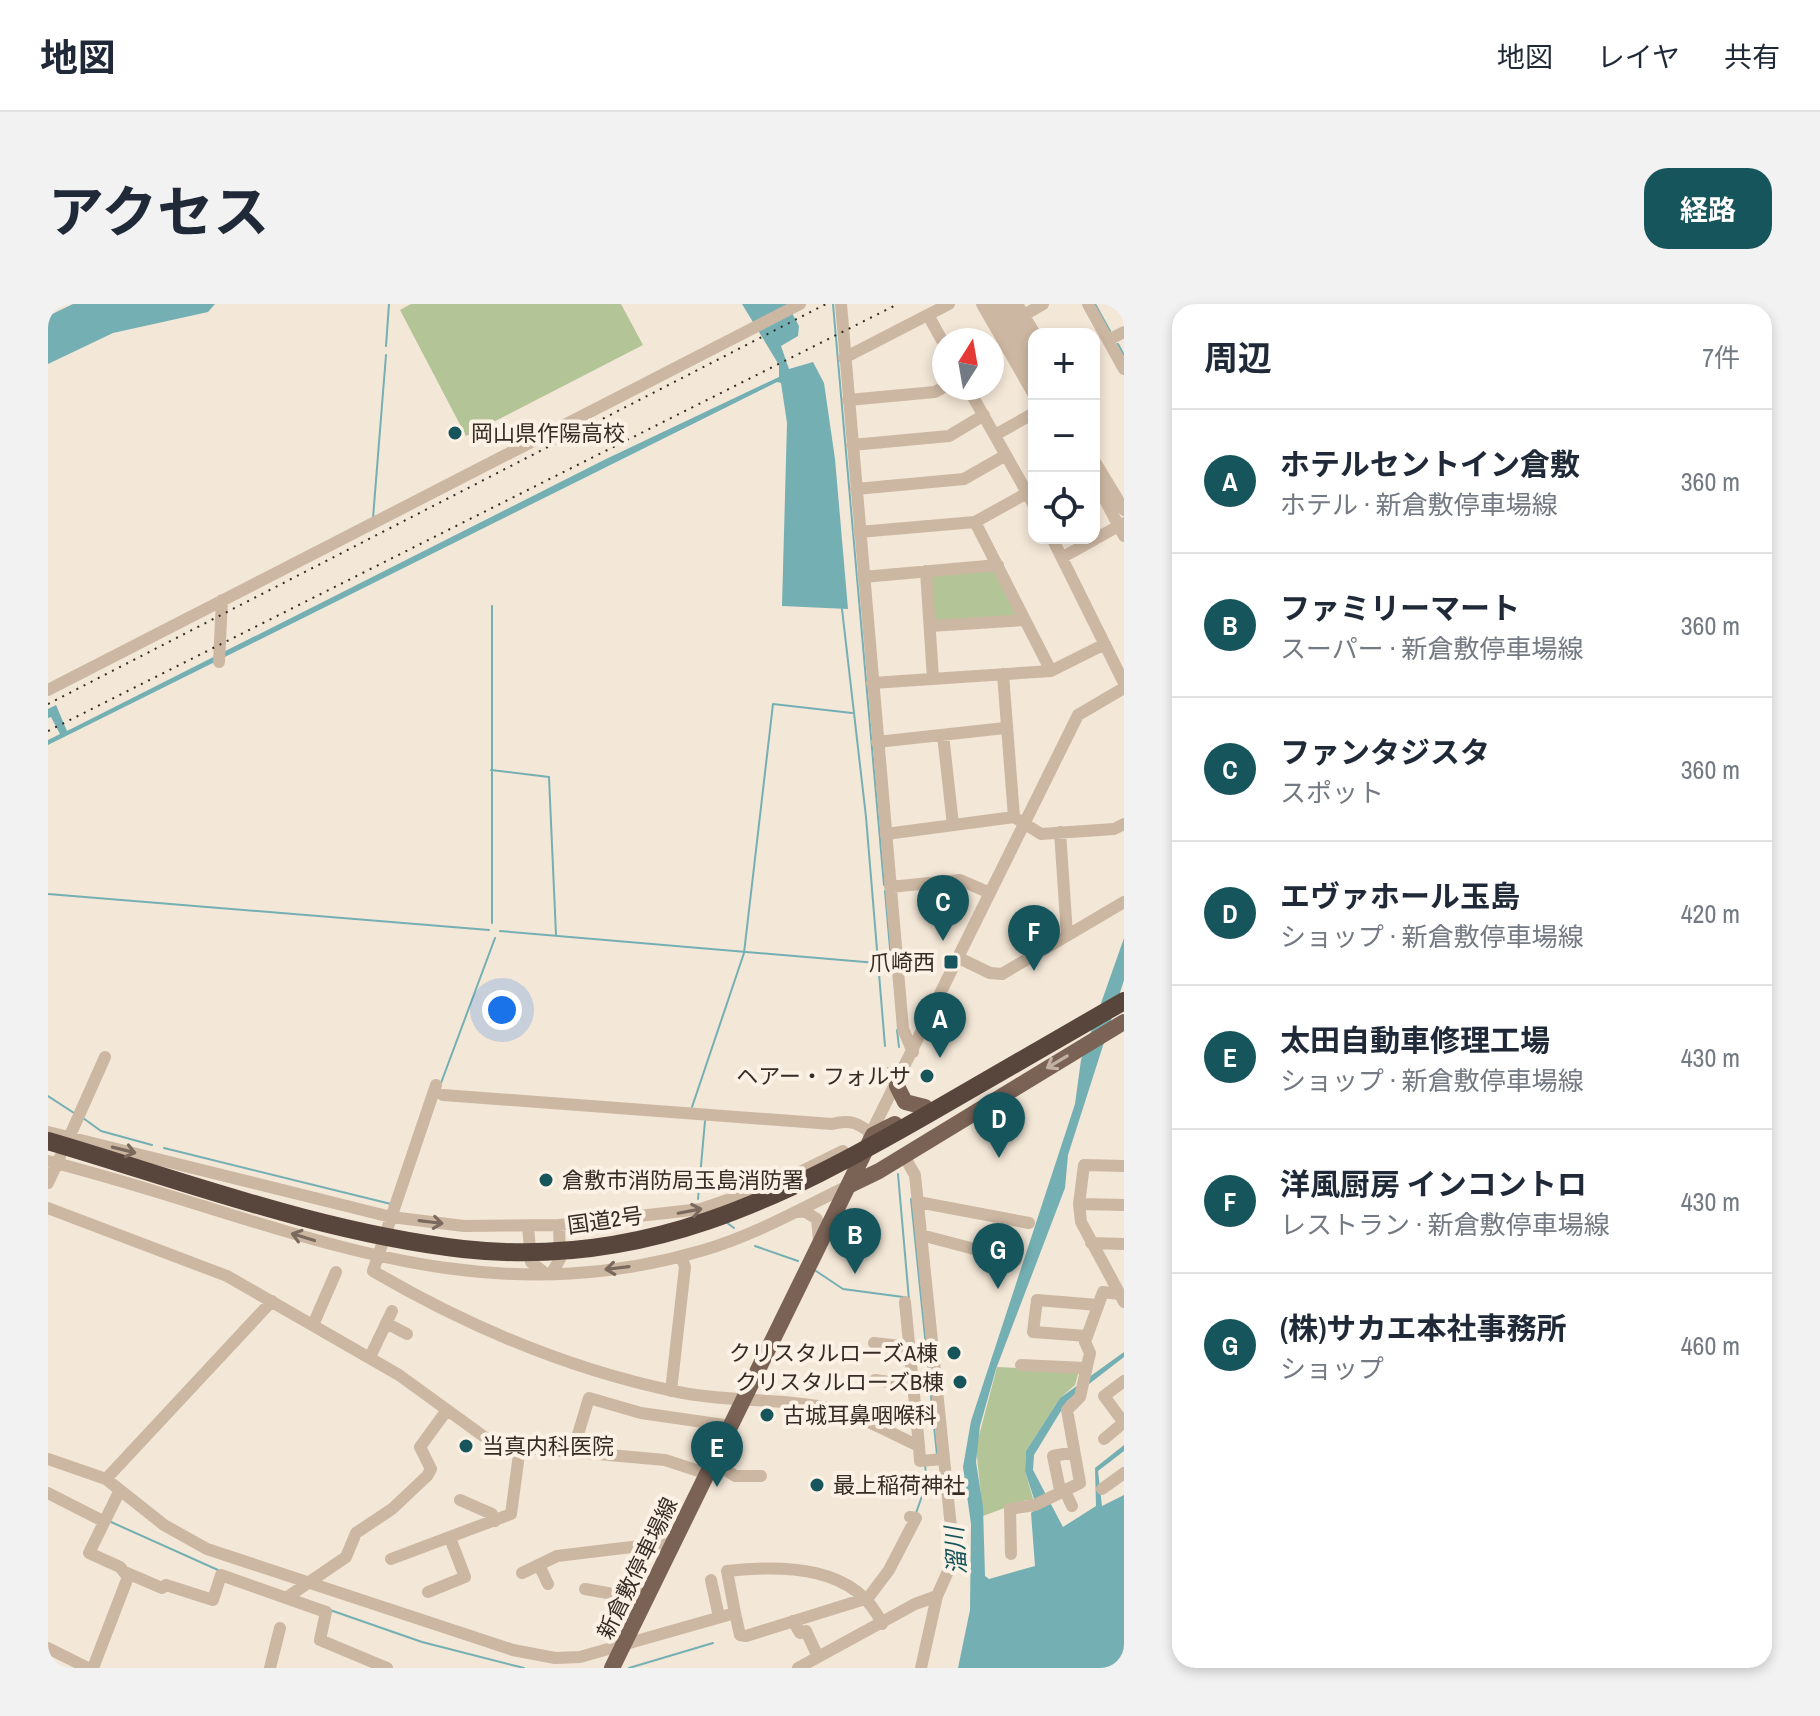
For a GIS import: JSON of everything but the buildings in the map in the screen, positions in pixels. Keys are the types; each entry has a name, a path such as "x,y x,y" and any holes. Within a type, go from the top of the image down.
{"highway":[{"name":"国道2号","path":"48,1141 310,1218 410,1242 494,1251 606,1246 683,1231 800,1186 1124,1001"}],"main road":[{"path":"904,1156 873,1135 1124,992"},
{"path":"848,1186 904,1156 968,1114 1124,1022"},
{"path":"897,1086 905,1102 925,1107"},
{"path":"955,1090 968,1114"},
{"name":"新倉敷停車場線","path":"612,1668 873,1135"}],"street":[{"path":"841,304 903,1029 913,1052"},
{"path":"844,358 949,304"},
{"path":"982,304 1028,384"},
{"path":"994,304 1028,365"},
{"path":"1005,304 1028,344"},
{"path":"1031,328 1020,309 1043,304"},
{"path":"1088,304 1124,369"},
{"path":"48,690 796,306"},
{"path":"928,315 935,328"},
{"path":"1108,340 1124,332"},
{"path":"848,400 932,392"},
{"path":"975,400 1028,494"},
{"path":"852,445 949,436 984,415"},
{"path":"995,435 1028,416"},
{"path":"856,489 964,479 1006,455"},
{"path":"1100,470 1124,510"},
{"path":"1063,557 1122,528 1100,490"},
{"path":"859,532 975,522 1028,500"},
{"path":"975,522 1051,671"},
{"path":"48,1132 274,1188 394,1209 464,1226 559,1225 672,1214 722,1203 780,1182 873,1135 990,893 1020,820 1078,715 1124,685 1055,544"},
{"path":"863,577 998,565"},
{"path":"926,571 933,679"},
{"path":"219,658 222,600"},
{"path":"930,626 1025,620"},
{"path":"872,683 1051,671 1105,644"},
{"path":"1003,674 1005,728 1020,820"},
{"path":"877,742 1005,728"},
{"path":"943,735 953,825"},
{"path":"886,834 1020,820 1041,834 1114,829 1124,824"},
{"path":"1060,832 1067,935"},
{"path":"890,887 960,880 990,893"},
{"path":"959,958 990,973 1002,974 1124,902"},
{"path":"48,1183 52,1162 69,1137 105,1057"},
{"path":"873,1135 857,1123 845,1121 832,1124 440,1090 373,1271 449,1312 587,1368 671,1391 716,1399 744,1398 837,1410 928,1456"},
{"path":"904,1156 914,1167 921,1235 928,1456"},
{"path":"52,1162 378,1258 444,1270 548,1274 636,1266 681,1256 745,1236 848,1186"},
{"path":"1122,1298 1081,1222 1079,1204 1084,1165 1124,1166"},
{"path":"257,1223 274,1188"},
{"path":"918,1202 1029,1223"},
{"path":"1079,1204 1124,1205"},
{"path":"48,1208 199,1264 272,1301 370,1357 490,1441 520,1447 665,1460 735,1476 761,1476"},
{"path":"797,1212 804,1211 817,1219 819,1241"},
{"path":"548,1274 560,1259 559,1225"},
{"path":"528,1226 531,1262 548,1274"},
{"path":"921,1235 1016,1260"},
{"path":"1091,1243 1124,1244"},
{"path":"671,1391 685,1267 681,1256"},
{"path":"313,1325 336,1272"},
{"path":"1011,1554 1010,1509 1035,1505 1062,1489 1080,1483 1067,1410 1080,1387 1090,1353 1085,1342 1103,1292 1122,1298"},
{"path":"1087,1336 1033,1332 1037,1300 1098,1305"},
{"path":"106,1479 272,1301"},
{"path":"905,1302 912,1385 953,1547 949,1569 931,1598 921,1668"},
{"path":"370,1357 392,1311"},
{"path":"386,1323 407,1334"},
{"path":"874,1343 909,1347"},
{"path":"1021,1365 1085,1368"},
{"path":"875,1380 912,1385"},
{"path":"1104,1439 1124,1423 1104,1396 1124,1381"},
{"path":"573,1451 589,1398 656,1416 688,1422 702,1419 731,1426"},
{"path":"287,1596 346,1557 356,1533 392,1509 427,1476 431,1469 420,1447 447,1410"},
{"path":"391,1559 511,1514 520,1447"},
{"path":"1072,1506 1062,1489 1053,1456 1074,1452"},
{"path":"48,1459 106,1479 192,1542 527,1653 568,1658 735,1613"},
{"path":"1102,1489 1124,1473"},
{"path":"120,1490 89,1553 162,1588 166,1585 213,1600 221,1575 287,1596 326,1612 320,1640 359,1662 387,1668"},
{"path":"48,1493 103,1521"},
{"path":"460,1500 492,1514 495,1521"},
{"path":"882,1624 866,1596 830,1576 778,1568 727,1571 740,1635 793,1621 866,1596 895,1560 912,1517"},
{"path":"428,1592 465,1577 450,1538"},
{"path":"522,1573 557,1556 673,1542"},
{"path":"539,1565 548,1584"},
{"path":"48,1648 91,1668 127,1573"},
{"path":"711,1580 719,1617"},
{"path":"585,1589 613,1594 649,1594"},
{"path":"798,1668 931,1598"},
{"path":"793,1621 800,1633 806,1631 818,1657"},
{"path":"270,1668 280,1628"}],"green space":[{"path":"411,304 621,304 643,345 466,436 400,310"},
{"path":"995,568 1021,618 931,623 927,573"},
{"path":"997,1367 1079,1371 1075,1385 1060,1398 1026,1451 1025,1471 1034,1502 1026,1500 983,1516 976,1447"}],"water":[{"path":"73,304 215,304 208,312 113,333 48,364 48,316"},
{"path":"742,304 787,304 799,326 798,336 781,346 789,369 813,362 824,383 835,459 848,609 782,606 787,423 781,383 777,382 48,745 48,740 60,734 51,717 48,718 48,709 56,705 67,731 606,459 779,377 779,365"},
{"path":"1124,938 1124,980 1068,1155 1065,1188 996,1369 980,1426 976,1462 983,1507 985,1576 989,1579 1035,1566 1031,1513 1037,1508 1025,1471 1026,1451 1060,1398 1124,1352 1124,1357 1067,1401 1034,1455 1033,1470 1063,1527 1096,1506 1095,1468 1124,1445 1124,1451 1098,1471 1102,1506 1124,1495 1124,1668 958,1668 970,1610 971,1524 963,1467 971,1421 1075,1104 1081,1060"}],"waterway":[{"path":"386,346 389,304"},
{"path":"833,304 884,885"},
{"path":"1095,304 1110,331"},
{"path":"1118,344 1124,355"},
{"path":"373,518 386,355"},
{"path":"492,606 492,923"},
{"path":"842,609 866,817 885,1046"},
{"path":"692,1107 744,953 773,704 852,713"},
{"path":"491,770 549,777 556,935"},
{"path":"885,891 891,960"},
{"path":"48,894 489,930"},
{"path":"500,931 877,963"},
{"path":"441,1083 495,938"},
{"path":"897,1030 899,1047"},
{"path":"888,1068 889,1083"},
{"path":"48,1096 74,1113"},
{"path":"83,1118 101,1131 152,1145"},
{"path":"698,1199 705,1121"},
{"path":"164,1148 391,1204"},
{"path":"898,1174 909,1300"},
{"path":"911,1199 937,1455"},
{"path":"726,1222 734,1228"},
{"path":"755,1246 798,1261"},
{"path":"816,1271 843,1289 903,1297"},
{"path":"916,1513 927,1482 925,1465"},
{"path":"111,1522 218,1570"},
{"path":"330,1610 422,1642 524,1668"},
{"path":"629,1668 713,1643"}],"railway":[{"path":"48,704 826,304"},
{"path":"48,731 898,304"}],"place":[{"name":"岡山県作陽高校","path":"455,433"},
{"name":"ファンタジスタ","path":"943,941"},
{"name":"爪崎西","path":"951,962"},
{"name":"洋風厨房 インコントロ","path":"1034,971"},
{"name":"ホテルセントイン倉敷","path":"940,1058"},
{"name":"ヘアー・フォルサ","path":"927,1076"},
{"name":"エヴァホール玉島","path":"999,1158"},
{"name":"倉敷市消防局玉島消防署","path":"546,1180"},
{"name":"ファミリーマート","path":"855,1274"},
{"name":"(株)サカエ本社事務所","path":"998,1289"},
{"name":"クリスタルローズA棟","path":"954,1353"},
{"name":"クリスタルローズB棟","path":"960,1382"},
{"name":"古城耳鼻咽喉科","path":"767,1415"},
{"name":"当真内科医院","path":"466,1446"},
{"name":"最上稲荷神社","path":"817,1485"},
{"name":"太田自動車修理工場","path":"717,1487"}],"water label":[{"name":"溜川","path":"955,1551"}]}
